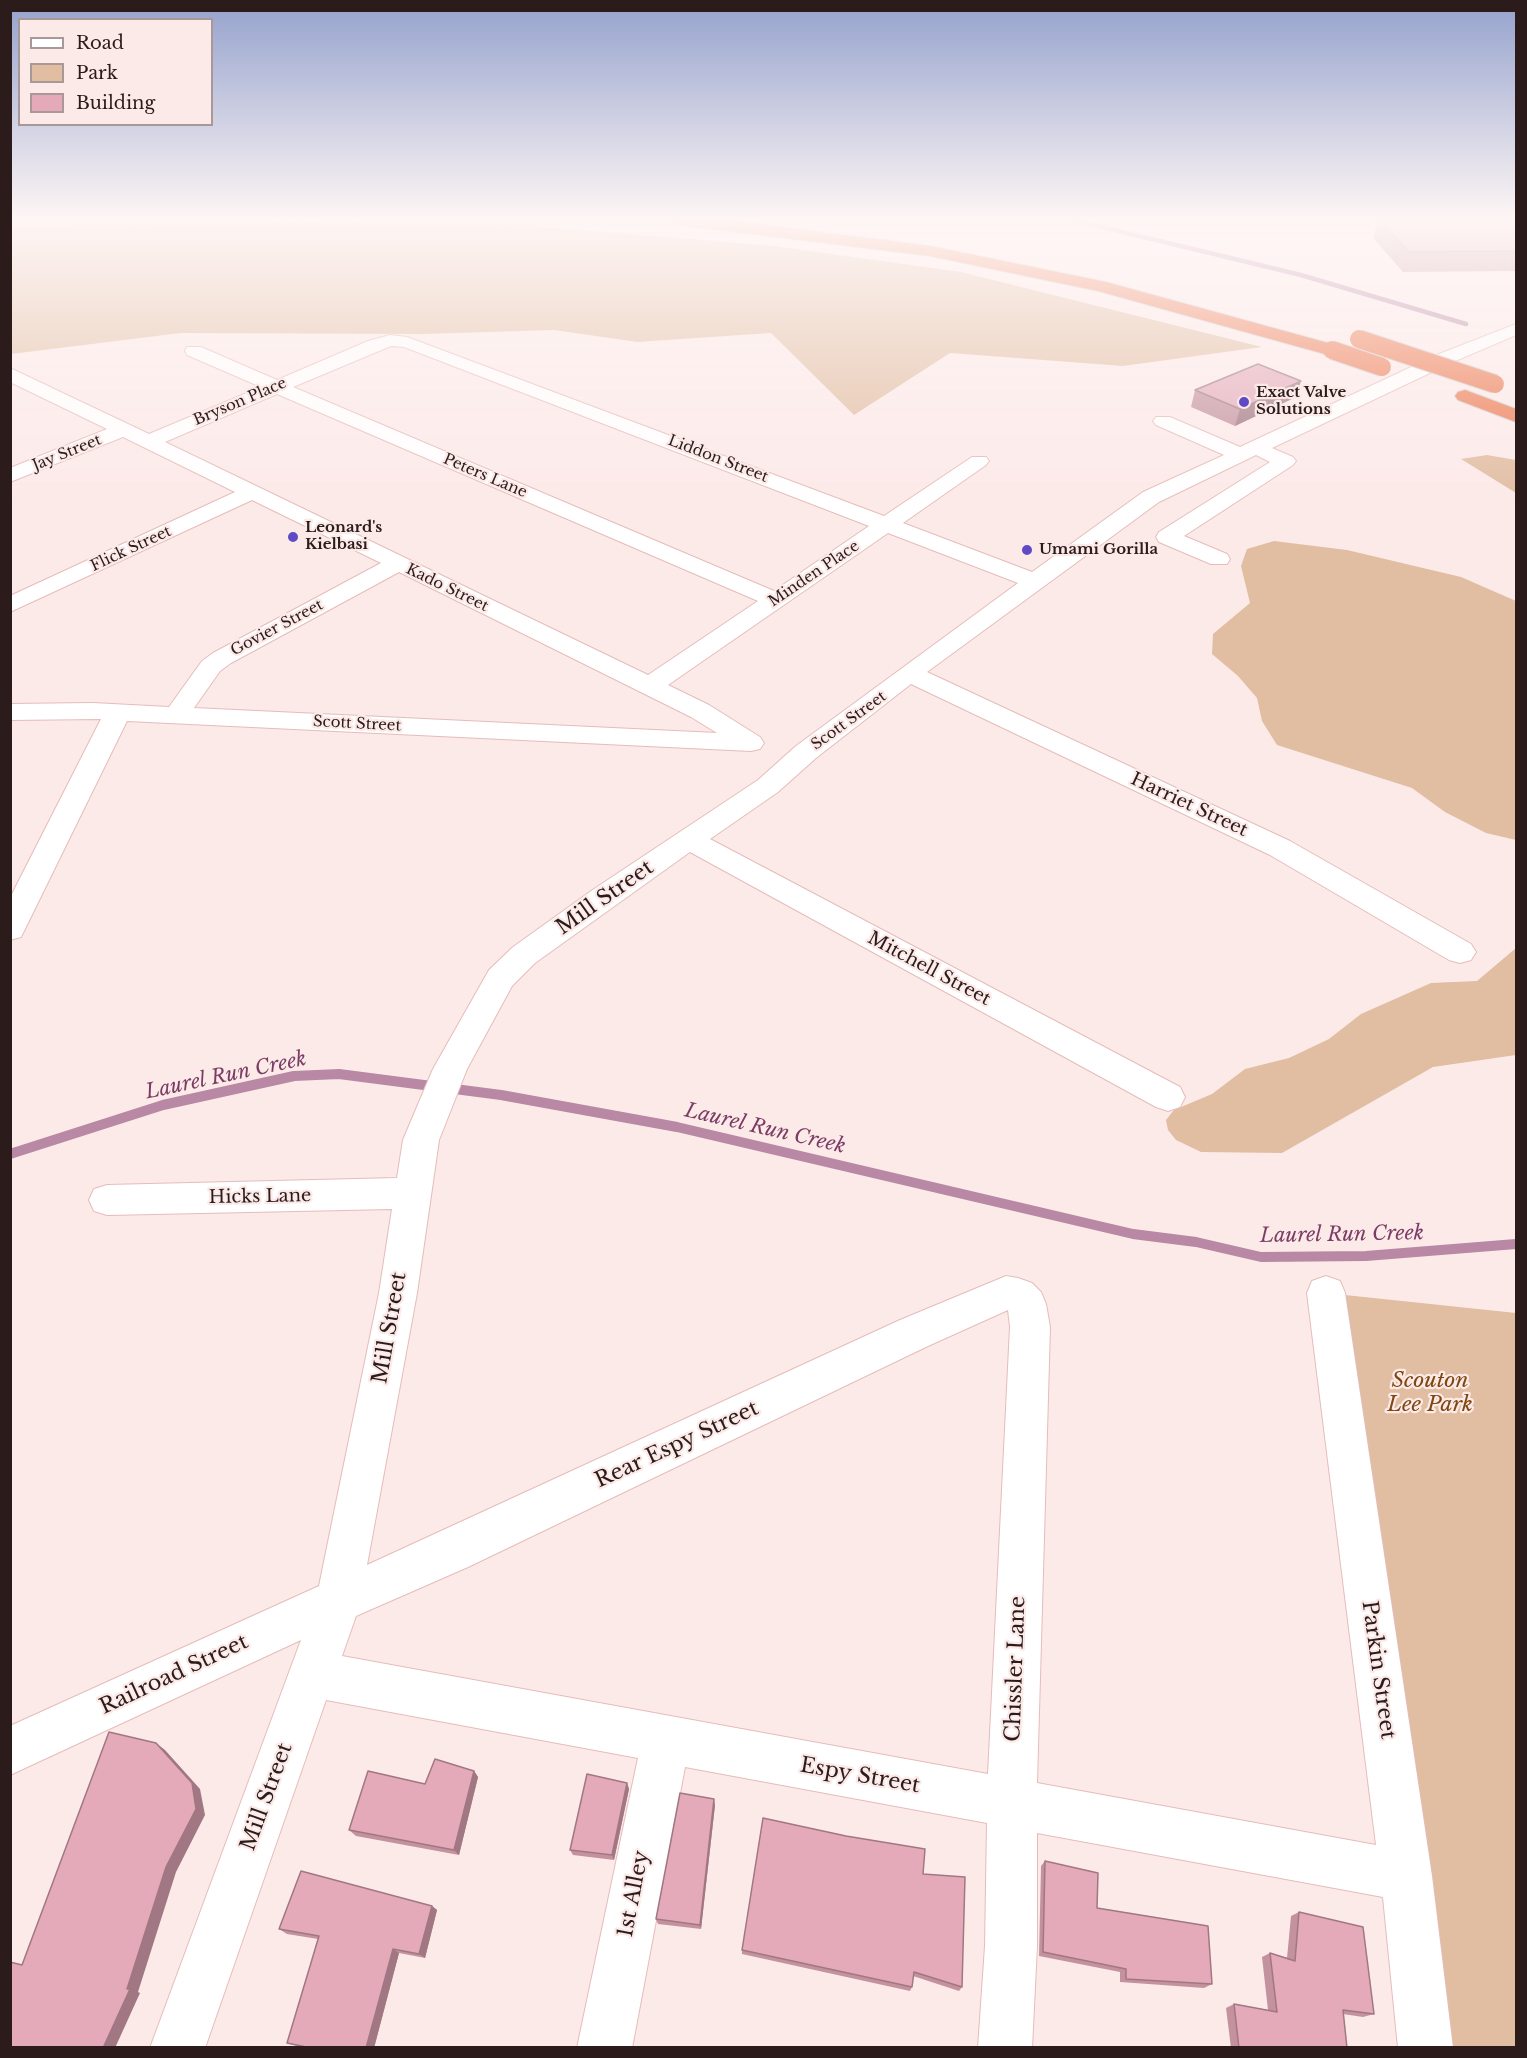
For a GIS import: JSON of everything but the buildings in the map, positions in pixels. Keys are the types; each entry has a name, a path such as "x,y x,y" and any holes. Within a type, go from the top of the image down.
{"highway":[{"path":"1209,316 1332,350 1516,416"},
{"path":"1353,337 1516,393"}],"street":[{"name":"Scott Street","path":"10,712 118,712 751,743 806,752 1143,502 1446,358 1516,329"},
{"name":"Bryson Place","path":"148,442 381,342 400,341"},
{"name":"Liddon Street","path":"400,341 485,370 1034,581"},
{"name":"Peters Lane","path":"194,351 776,600"},
{"name":"Kado Street","path":"10,374 650,686 700,711 751,743"},
{"path":"1163,422 1247,451 1286,461 1167,537 1219,559"},
{"name":"Jay Street","path":"10,476 123,429"},
{"name":"Minden Place","path":"650,686 979,461"},
{"name":"Flick Street","path":"10,605 252,492"},
{"path":"1143,502 1190,521"},
{"name":"Govier Street","path":"176,715 198,681 222,658 397,564"},
{"name":"Harriet Street","path":"910,674 1280,848 1460,952"},
{"path":"10,929 118,712"},
{"name":"Mill Street","path":"177,2048 314,1674 338,1602 398,1293 421,1140 450,1069 483,1004 500,978 516,963 605,896 768,786 806,752"},
{"name":"Mitchell Street","path":"690,840 1168,1097"},
{"name":"Hicks Lane","path":"107,1200 412,1193"},
{"name":"Rear Espy Street","path":"338,1602 452,1551 914,1333 1006,1293 1018,1295"},
{"name":"Parkin Street","path":"1326,1293 1406,1876 1426,2048"},
{"name":"Chissler Lane","path":"1005,2048 1011,1946 1014,1804 1012,1757 1030,1327 1027,1304 1018,1295"},
{"name":"Railroad Street","path":"10,1751 235,1646 338,1602"},
{"name":"Espy Street","path":"314,1674 666,1741 1406,1876"},
{"name":"1st Alley","path":"604,2048 666,1741"}],"green space":[{"path":"11,316 1138,316 1262,347 1123,366 950,353 854,415 771,333 637,342 554,330 423,334 181,333 11,354"},
{"path":"1487,455 1516,460 1516,493 1461,459"},
{"path":"1274,541 1347,550 1461,577 1516,601 1516,840 1486,833 1445,812 1412,788 1277,745 1262,721 1257,698 1238,676 1212,654 1213,634 1250,603 1241,566 1247,549"},
{"path":"1516,948 1516,1055 1433,1067 1282,1153 1201,1152 1176,1140 1168,1130 1166,1120 1174,1110 1212,1094 1245,1069 1289,1058 1329,1039 1361,1014 1431,983 1477,981"},
{"name":"Scouton Lee Park","path":"1326,1293 1516,1313 1516,2047 1443,2047"}],"waterway":[{"path":"1439,316 1466,324"},
{"name":"Laurel Run Creek","path":"10,1154 163,1105 294,1076 339,1074 501,1095 677,1127 1133,1234 1196,1242 1261,1257 1366,1256 1516,1244"}],"place":[{"name":"Exact Valve Solutions","path":"1244,402"},
{"name":"Leonard's Kielbasi","path":"293,537"},
{"name":"Umami Gorilla","path":"1027,550"}]}
